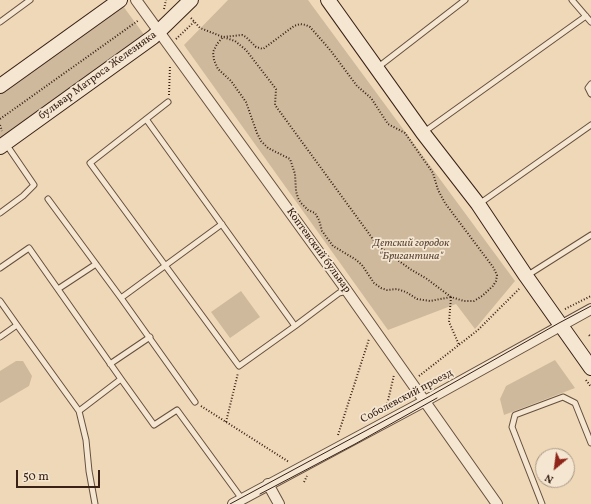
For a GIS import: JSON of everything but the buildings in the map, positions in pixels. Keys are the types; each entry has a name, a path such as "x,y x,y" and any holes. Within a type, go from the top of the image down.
{"street":[{"path":"1,83 120,0"},
{"name":"Коптевский бульвар","path":"136,0 347,291 497,504"},
{"path":"328,0 423,133 478,204 523,282 557,320 591,368"},
{"name":"бульвар Матроса Железняка","path":"3,145 153,36 187,4"},
{"name":"Соболевский проезд","path":"238,502 268,484 425,401 557,320 591,310"},
{"path":"268,484 279,504"}],"lane":[{"path":"0,22 30,0"},
{"path":"376,69 465,0"},
{"path":"572,0 591,22"},
{"path":"423,133 586,16"},
{"path":"591,84 588,88 591,94"},
{"path":"168,102 90,164 239,366 296,326 338,293 347,291"},
{"path":"146,119 296,326"},
{"path":"478,204 591,124"},
{"path":"0,213 23,196 34,185 3,145"},
{"path":"48,198 122,298 195,402"},
{"path":"122,298 222,224"},
{"path":"523,282 591,235"},
{"path":"0,268 29,248 154,425 177,410 238,502"},
{"path":"58,289 96,264"},
{"path":"0,302 80,411 86,440 89,471 96,504"},
{"path":"0,337 17,325"},
{"path":"110,364 150,337"},
{"path":"80,411 121,380"},
{"path":"542,504 512,427 515,415 563,397 575,403 591,443"}],"path":[{"path":"187,4 194,22 200,28 223,37 235,41 246,50 276,89 275,105 378,246 410,269 427,279 450,297 464,302 474,301 482,296 493,286 496,281 497,275 493,267 445,203 438,190 433,173 405,133 388,124 371,98 357,86 331,51 310,27 300,24 294,26 263,49 256,47 242,35 223,37 213,52 214,60 218,69 231,81 246,102 260,141 268,148 290,159 295,174 298,198 308,210 315,214 319,220 322,230 333,246 362,265 374,283 381,288 387,290 398,289 406,292 417,300 430,301 450,297"},
{"path":"0,119 140,19"},
{"path":"170,46 194,22"},
{"path":"168,102 170,61"},
{"path":"418,377 478,330 523,282"},
{"path":"557,320 591,296"},
{"path":"450,297 449,322 460,345"},
{"path":"338,435 370,336"},
{"path":"226,422 239,366"},
{"path":"386,409 395,371"},
{"path":"195,402 290,462"},
{"path":"304,482 308,475"}],"green space":[{"name":"Детский городок \"Бригантина\"","path":"228,0 308,0 515,281 475,329 456,304 388,330 184,45"},
{"path":"123,6 145,36 0,140 0,94"},
{"path":"241,291 260,317 230,338 211,312"},
{"path":"555,360 575,388 504,415 500,399 506,386"},
{"path":"16,361 23,361 32,376 29,386 0,403 0,371"}],"tram line":[{"path":"230,504 430,396 591,306"},
{"path":"260,494 355,444 437,398"}]}
